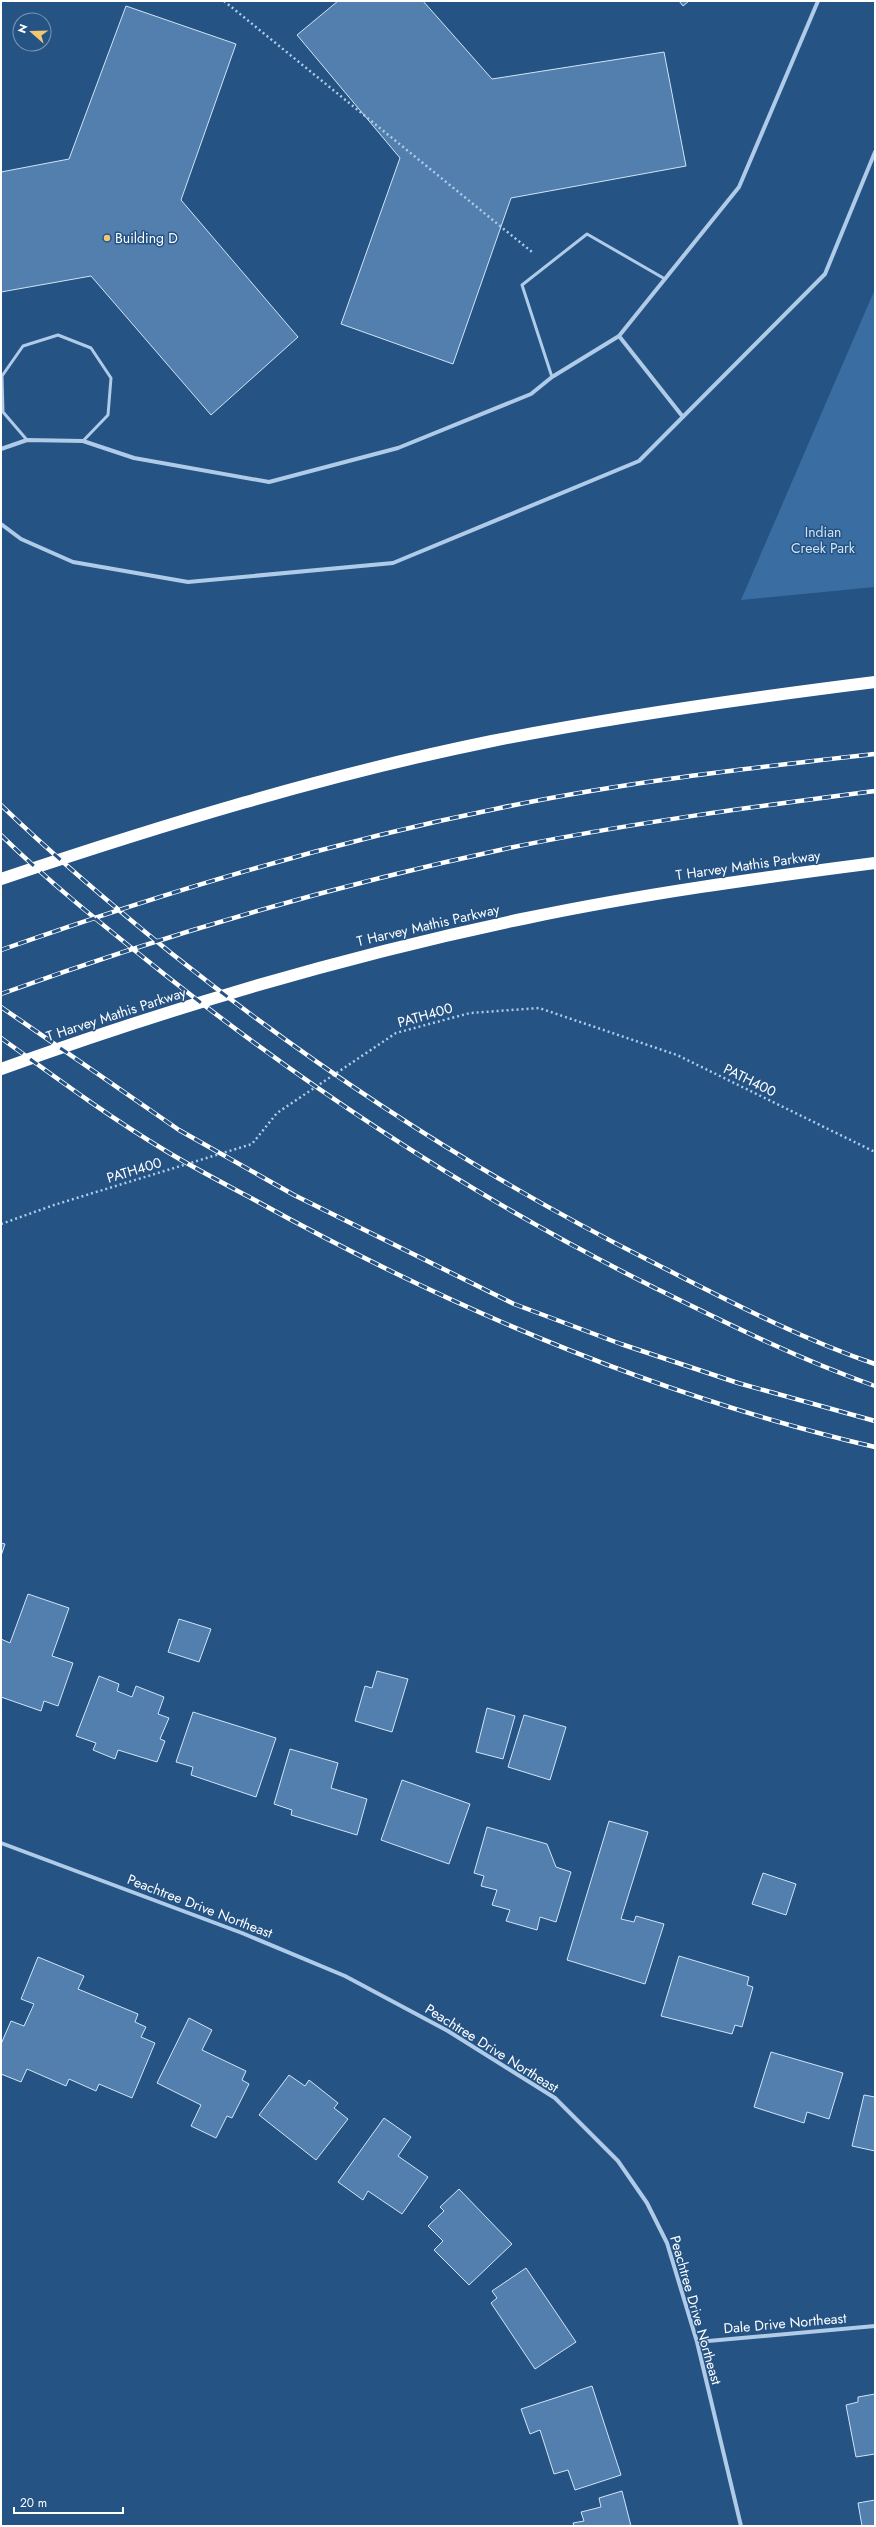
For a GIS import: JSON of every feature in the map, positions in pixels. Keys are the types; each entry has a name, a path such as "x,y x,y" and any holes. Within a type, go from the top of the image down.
{"highway":[{"path":"1,879 225,807 491,741 747,698 875,682"},
{"name":"T Harvey Mathis Parkway","path":"1,1069 274,979 394,948 526,918 653,894 875,863"}],"street":[{"path":"1,450 27,440 83,441 134,458 269,482 398,448 531,394 552,377 620,336 739,187 818,1"},
{"path":"1,524 21,539 73,562 188,582 393,563 639,461 824,274 875,152"},
{"path":"620,336 683,417"},
{"name":"Peachtree Drive Northeast","path":"1,1842 242,1932 345,1976 448,2031 555,2098 618,2161 647,2203 667,2243 697,2342 741,2526"},
{"name":"Dale Drive Northeast","path":"697,2342 875,2326"}],"lane":[{"path":"552,377 522,285 587,234 665,279"},
{"path":"27,440 4,412 2,376 23,346 58,336 92,348 111,378 108,415 83,441"}],"path":[{"path":"224,1 548,264"},
{"name":"PATH400","path":"1,1224 54,1205 252,1144 277,1113 396,1032 470,1013 539,1008 663,1050 875,1152"}],"green space":[{"name":"Indian Creek Park","path":"875,289 875,587 741,600"}],"building":[{"path":"338,1 423,1 492,79 664,52 686,166 511,198 453,364 341,324 400,158 297,35"},
{"path":"679,1 689,1 683,6"},
{"name":"Building D","path":"126,6 236,44 181,200 298,337 211,415 91,276 1,292 1,172 69,159"},
{"path":"1,1543 5,1544 1,1556"},
{"path":"28,1594 69,1608 52,1656 73,1663 58,1706 44,1701 41,1711 1,1697 1,1639 10,1643"},
{"path":"179,1619 211,1629 199,1662 168,1652"},
{"path":"377,1671 408,1679 392,1732 355,1721 365,1686 372,1688"},
{"path":"99,1676 119,1684 117,1691 132,1697 136,1686 164,1697 158,1714 169,1718 160,1739 165,1741 157,1762 118,1750 115,1759 93,1750 96,1743 76,1736"},
{"path":"487,1708 515,1716 503,1759 476,1752"},
{"path":"193,1712 276,1738 256,1797 191,1775 193,1767 176,1762"},
{"path":"524,1715 566,1727 550,1780 508,1767"},
{"path":"290,1749 338,1763 331,1788 367,1799 357,1835 291,1815 292,1810 274,1804"},
{"path":"402,1780 470,1804 449,1864 381,1840"},
{"path":"609,1821 648,1832 621,1919 634,1922 636,1916 664,1924 645,1984 567,1960"},
{"path":"487,1827 547,1844 556,1867 571,1872 556,1922 540,1917 537,1930 506,1921 510,1910 492,1905 497,1890 481,1886 484,1876 474,1873"},
{"path":"763,1873 796,1884 786,1915 752,1904"},
{"path":"679,1956 749,1977 747,1985 753,1987 742,2027 735,2025 732,2034 661,2016"},
{"path":"38,1957 84,1976 78,1989 138,2014 135,2022 146,2027 141,2037 155,2043 132,2098 99,2084 96,2091 69,2079 66,2086 27,2069 21,2082 1,2074 1,2044 11,2021 24,2026 34,2004 21,1999"},
{"path":"189,2018 212,2030 202,2050 246,2071 242,2080 249,2084 232,2118 227,2116 216,2138 191,2126 201,2105 157,2083"},
{"path":"771,2052 843,2073 829,2119 807,2112 804,2123 754,2107"},
{"path":"289,2075 305,2086 309,2080 338,2103 334,2108 348,2119 316,2160 259,2115"},
{"path":"864,2095 875,2097 875,2151 852,2146"},
{"path":"384,2118 411,2137 398,2156 428,2177 402,2214 368,2191 363,2200 338,2182"},
{"path":"459,2189 512,2244 469,2285 434,2250 443,2241 428,2226 444,2211 440,2207"},
{"path":"526,2268 576,2342 535,2369 491,2303 497,2298 492,2291"},
{"path":"592,2386 621,2475 575,2490 568,2470 554,2474 540,2430 530,2434 521,2409"},
{"path":"875,2394 875,2454 856,2457 846,2405 858,2402 858,2397"},
{"path":"622,2491 631,2526 574,2526 573,2523 584,2521 581,2512 601,2507 599,2498"},
{"path":"875,2500 875,2526 862,2526 858,2503"}],"railway":[{"path":"1,950 124,908 248,870 436,822 546,799 640,783 734,770 875,754"},
{"path":"1,994 126,951 252,912 444,862 554,839 645,823 875,791"},
{"path":"1,805 84,881 228,998 345,1082 405,1121 528,1196 591,1231 736,1305 847,1354 875,1364"},
{"path":"1,835 81,906 222,1019 280,1062 400,1143 523,1218 586,1253 651,1286 790,1352 875,1386"},
{"path":"1,1007 179,1130 294,1195 514,1304 621,1344 738,1383 875,1421"},
{"path":"1,1038 103,1111 145,1138 208,1175 325,1238 401,1276 477,1311 633,1375 713,1402 794,1426 875,1447"}],"place":[{"name":"Building D","path":"107,238"}]}
